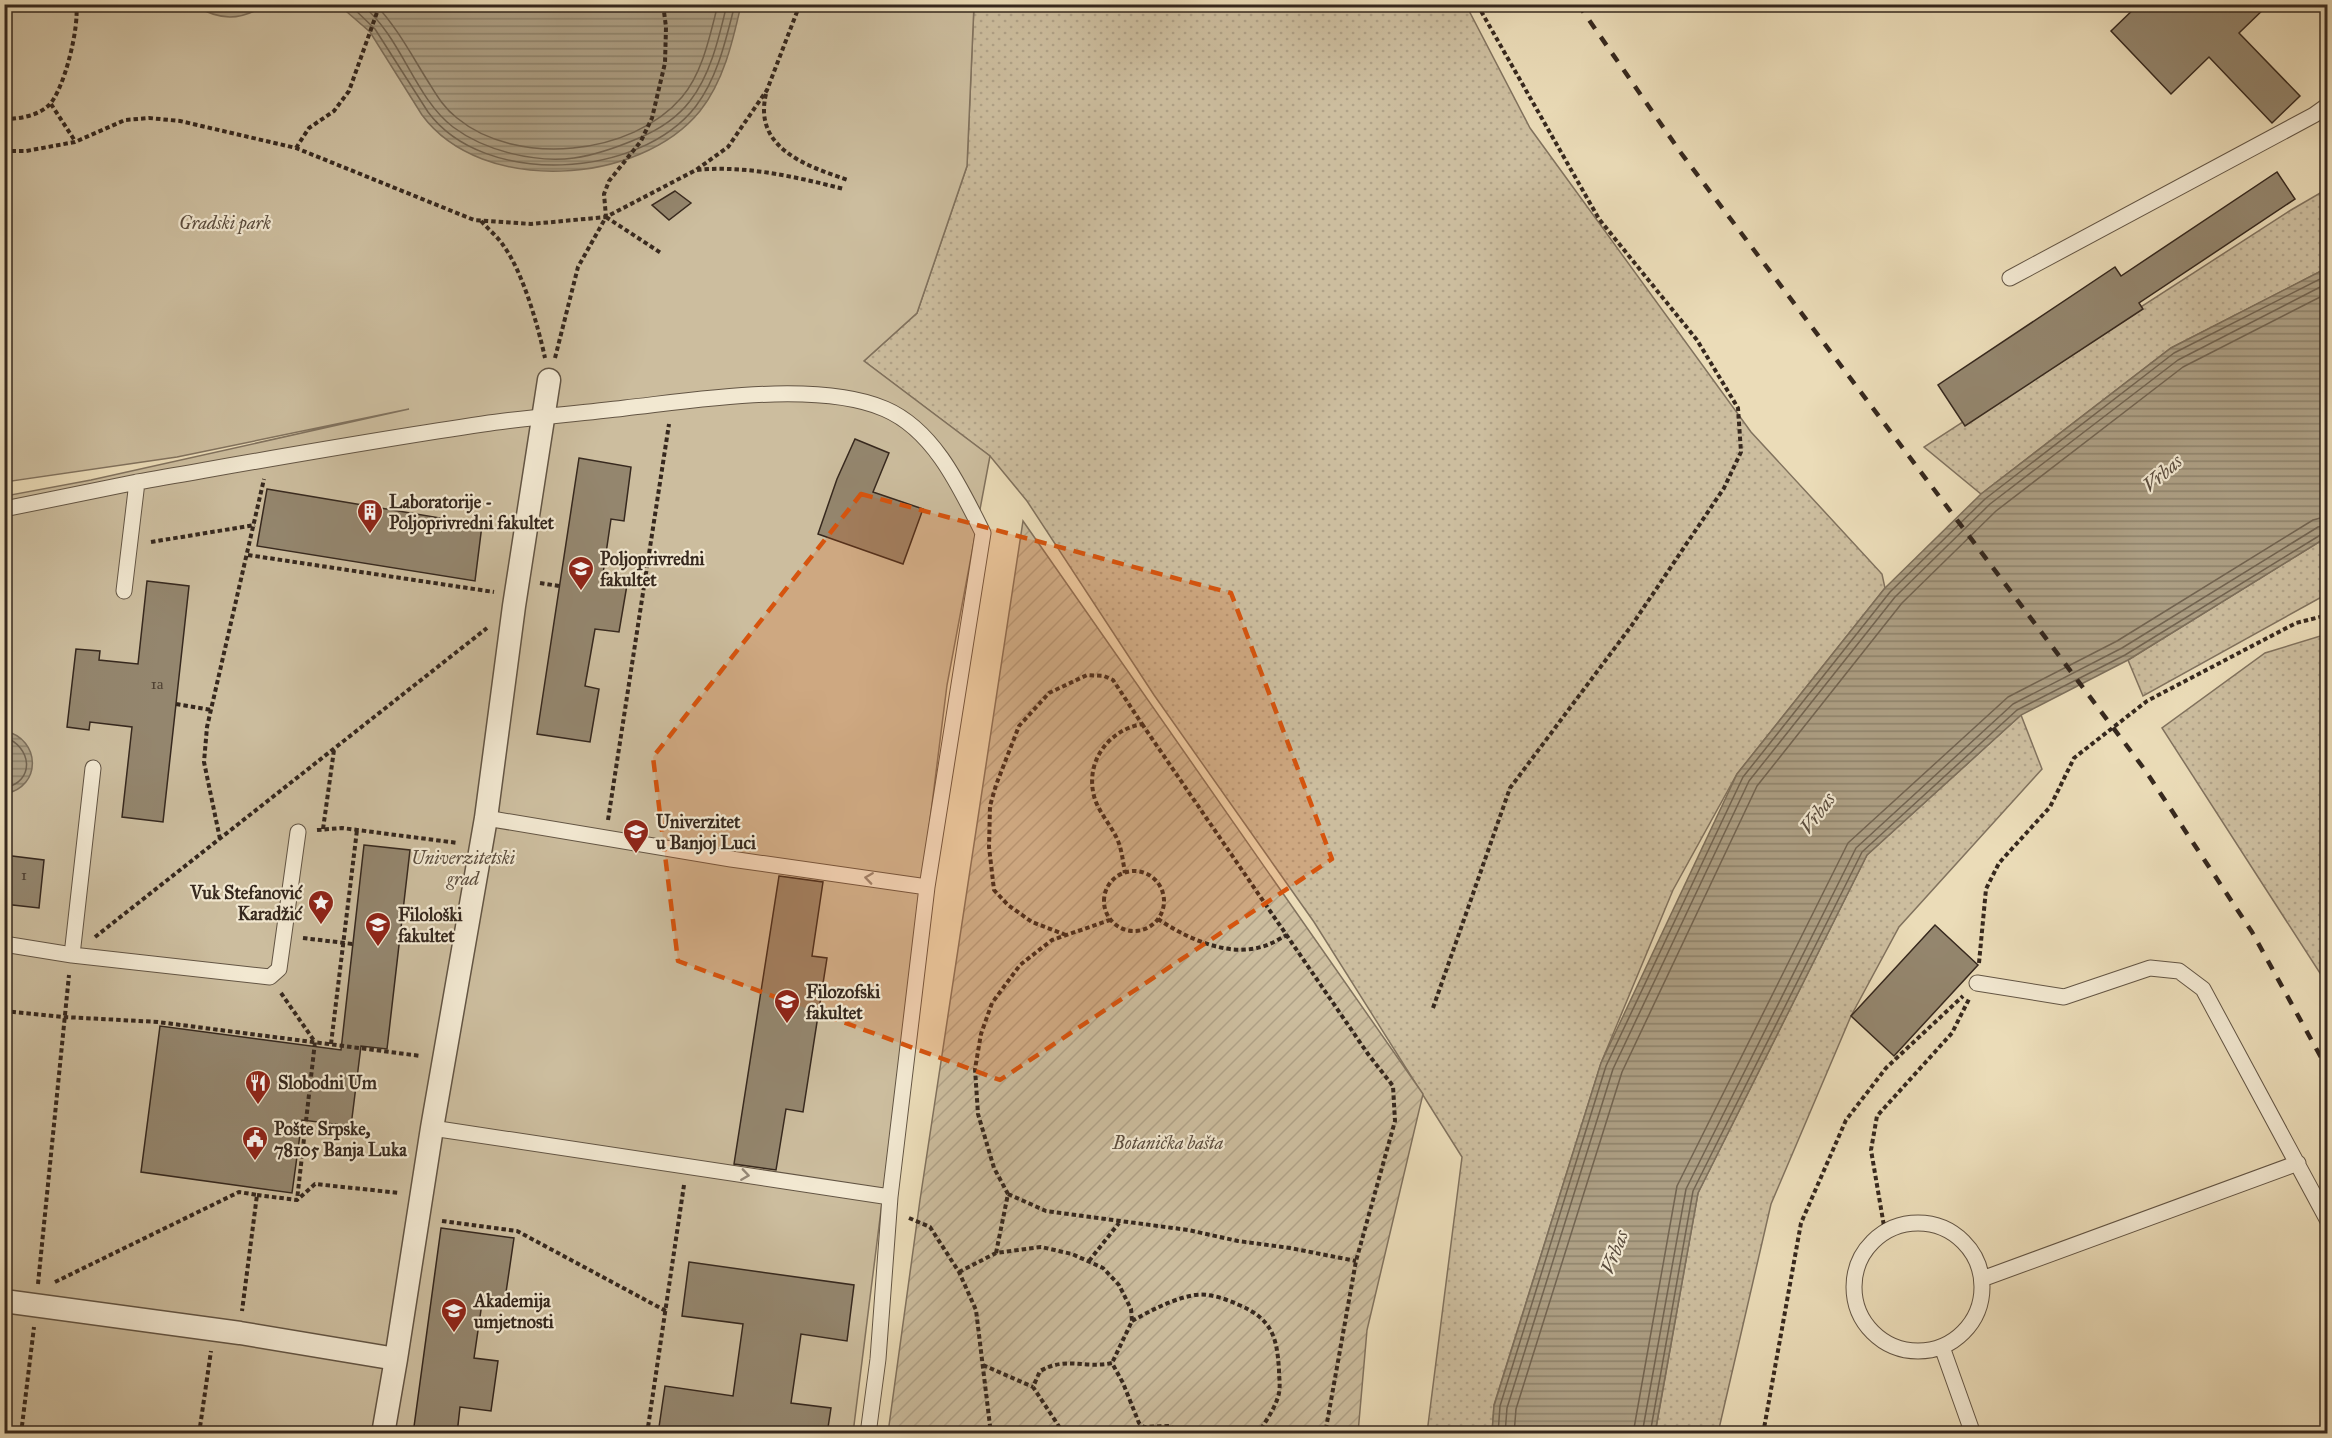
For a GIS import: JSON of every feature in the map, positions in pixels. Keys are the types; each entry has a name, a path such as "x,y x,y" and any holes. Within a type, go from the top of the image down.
{"street":[{"path":"383,1434 432,1128 486,818 515,601 549,380"},
{"path":"4,1301 37,1298 396,1359"}],"lane":[{"path":"2010,278 2314,115 2328,105"},
{"path":"4,509 137,482 485,423 774,394 838,396 884,408 907,420 926,439 965,496 983,533 927,887 890,1203 878,1359 868,1434"},
{"path":"124,591 137,482"},
{"path":"72,955 93,768"},
{"path":"486,818 731,859 927,887"},
{"path":"4,944 72,955 270,977 279,969 298,832"},
{"path":"1977,983 2064,997 2150,968 2180,971 2204,989 2328,1221"},
{"path":"432,1128 687,1167 890,1203"},
{"path":"1982,1279 2298,1163"},
{"path":"1926,1224 1946,1230 1964,1241 1976,1259 1982,1279 1982,1300 1974,1320 1960,1336 1942,1347 1921,1351 1900,1349 1881,1339 1866,1324 1857,1305 1854,1284 1858,1264 1869,1246 1885,1232 1905,1225 1926,1224"},
{"path":"1942,1347 1973,1434"}],"path":[{"path":"4,119 32,115 51,104 62,80 75,36 76,4"},
{"path":"296,148 309,128 334,111 349,91 380,4"},
{"path":"549,380 578,267 606,217 604,194 609,181 629,157 652,118 665,63 666,27 663,4"},
{"path":"800,4 767,90 763,116 768,131 786,152 806,165 848,180"},
{"path":"1433,1008 1510,788 1632,625 1724,488 1741,452 1738,408 1697,340 1599,219 1477,4"},
{"path":"4,151 26,151 75,142 125,120 149,118 180,120 296,148 474,220 531,224 606,217 696,170 728,147 767,90"},
{"path":"51,104 75,142"},
{"path":"696,170 716,168 775,173 844,189"},
{"path":"606,217 661,253"},
{"path":"480,220 503,244 515,264 541,340 549,380"},
{"path":"606,838 672,403"},
{"path":"220,839 204,762 207,727 255,525 268,459"},
{"path":"129,546 255,525"},
{"path":"248,555 515,601"},
{"path":"21,1434 72,955 334,749 515,601"},
{"path":"1885,1232 1871,1150 1877,1116 1952,1033 1977,983 1986,889 1999,863 2050,807 2074,758 2147,700 2296,623 2328,615"},
{"path":"1066,935 1032,922 1008,905 994,890 988,847 990,806 1019,726 1049,693 1087,675 1104,676 1113,680 1368,1054 1393,1086 1395,1121 1356,1261 1324,1434"},
{"path":"176,704 212,710"},
{"path":"1125,873 1118,841 1094,798 1092,783 1094,766 1104,746 1126,727 1142,724"},
{"path":"323,829 334,749"},
{"path":"298,832 342,828 481,846"},
{"path":"331,1044 357,830"},
{"path":"1135,871 1144,873 1159,885 1164,905 1158,919 1147,928 1127,931 1110,920 1105,911 1106,891 1117,877 1125,873 1135,871"},
{"path":"1158,919 1169,927 1213,946 1234,949 1260,947 1287,935"},
{"path":"1110,920 1052,940 1020,965 992,1003 981,1034 975,1070 978,1114 994,1168 1008,1194 1046,1211 1188,1230 1356,1261"},
{"path":"284,935 353,944"},
{"path":"270,977 315,1042 297,1200"},
{"path":"1763,1434 1801,1223 1846,1120 1886,1068 1977,983"},
{"path":"4,1011 158,1022 444,1059"},
{"path":"647,1434 687,1167"},
{"path":"37,1298 239,1192 297,1200 315,1184 420,1206 517,1231 666,1311"},
{"path":"996,1253 1008,1194"},
{"path":"240,1333 257,1195"},
{"path":"890,1203 930,1227 959,1272 976,1310 991,1434"},
{"path":"1089,1261 1120,1222"},
{"path":"959,1272 996,1253 1041,1247 1072,1254 1103,1269 1119,1285 1131,1309 1132,1321 1112,1363"},
{"path":"1132,1321 1170,1301 1197,1295 1231,1301 1257,1315 1273,1332 1278,1351 1280,1387 1278,1398 1258,1434"},
{"path":"199,1434 214,1329"},
{"path":"1033,1387 1040,1371 1056,1364 1064,1362 1099,1365 1112,1363"},
{"path":"1112,1363 1123,1383 1139,1423 1144,1427 1169,1426 1185,1434"},
{"path":"982,1365 1033,1387 1064,1434"}],"highlighted area":[{"path":"861,494 1231,593 1332,859 1000,1080 678,961 653,757"}],"green space":[{"name":"Univerzitetski grad","path":"5,5 974,5 967,166 917,313 864,361 990,456 947,685 853,1433 5,1434 5,496 91,480 409,409 177,457 5,482"},
{"path":"974,5 1466,5 1530,128 1751,432 1882,574 1885,588 1737,774 1673,890 1601,1063 1494,1405 1492,1433 1427,1433 1462,1157 1314,922 1154,695 1027,501 990,456 864,361 917,313 967,166"},
{"path":"2327,189 2327,268 2171,348 1981,494 1924,447 2291,210"},
{"name":"Botanička bašta","path":"1023,521 1423,1094 1367,1330 1358,1433 888,1433 920,1200"},
{"path":"2327,537 2327,594 2143,696 2128,660"},
{"path":"2328,634 2327,984 2162,728 2265,653"},
{"path":"2021,715 2042,769 1899,927 1851,1016 1771,1204 1718,1433 1655,1434 1698,1193 1867,855"}],"water":[{"path":"193,5 266,5 247,14 230,17 212,14"},
{"path":"339,5 741,5 735,32 715,87 700,111 673,136 640,154 601,166 561,171 521,169 482,159 449,141 422,115 370,32"},
{"name":"Vrbas","path":"2327,268 2327,537 2128,660 2021,715 1867,855 1698,1193 1655,1433 1492,1433 1494,1406 1601,1063 1737,774 1885,588 1981,494 2171,348"},
{"path":"5,731 17,736 25,743 31,753 32,763 31,773 26,782 17,790 5,794"}],"building":[{"path":"2139,4 2269,4 2239,33 2300,96 2272,123 2209,57 2171,94 2111,31"},
{"path":"2277,172 2295,199 2139,303 2143,309 1965,426 1938,385 2115,267 2121,276"},
{"path":"675,191 691,203 669,220 652,205"},
{"path":"855,439 889,453 873,492 923,509 903,564 818,534 837,479"},
{"path":"579,458 631,467 624,521 611,519 603,574 628,579 619,632 595,629 585,686 599,689 590,742 537,734"},
{"name":"Laboratorije - Poljoprivredni fakultet","path":"267,489 482,525 475,581 257,546"},
{"path":"147,581 189,586 163,822 122,817 132,727 90,722 89,730 67,727 76,649 100,651 99,660 138,664"},
{"path":"364,845 410,850 387,1049 361,1046 351,1126 302,1120 292,1193 141,1172 160,1026 341,1050"},
{"path":"4,855 44,860 39,908 4,904"},
{"path":"779,876 823,882 812,956 827,958 803,1112 786,1109 776,1170 734,1164"},
{"path":"1935,925 1978,965 1894,1056 1851,1016"},
{"path":"441,1228 514,1238 504,1306 482,1303 474,1358 498,1361 491,1411 460,1407 457,1434 413,1434"},
{"path":"689,1262 854,1285 847,1341 801,1334 791,1403 831,1408 827,1434 658,1434 665,1386 733,1396 743,1324 682,1316"}],"railway":[{"path":"1578,4 1681,153 2145,770 2252,932 2328,1070"}],"place":[{"name":"Laboratorije - Poljoprivredni fakultet","path":"370,535"},
{"name":"Poljoprivredni fakultet","path":"581,592"},
{"name":"Univerzitet u Banjoj Luci","path":"636,855"},
{"name":"Vuk Stefanović Karadžić","path":"321,926"},
{"name":"Filološki fakultet","path":"378,948"},
{"name":"Filozofski fakultet","path":"787,1025"},
{"name":"Slobodni Um","path":"258,1106"},
{"name":"Pošte Srpske, 78105 Banja Luka","path":"255,1162"},
{"name":"Akademija umjetnosti","path":"454,1334"}],"park label":[{"name":"Gradski park","path":"225,223"}]}
